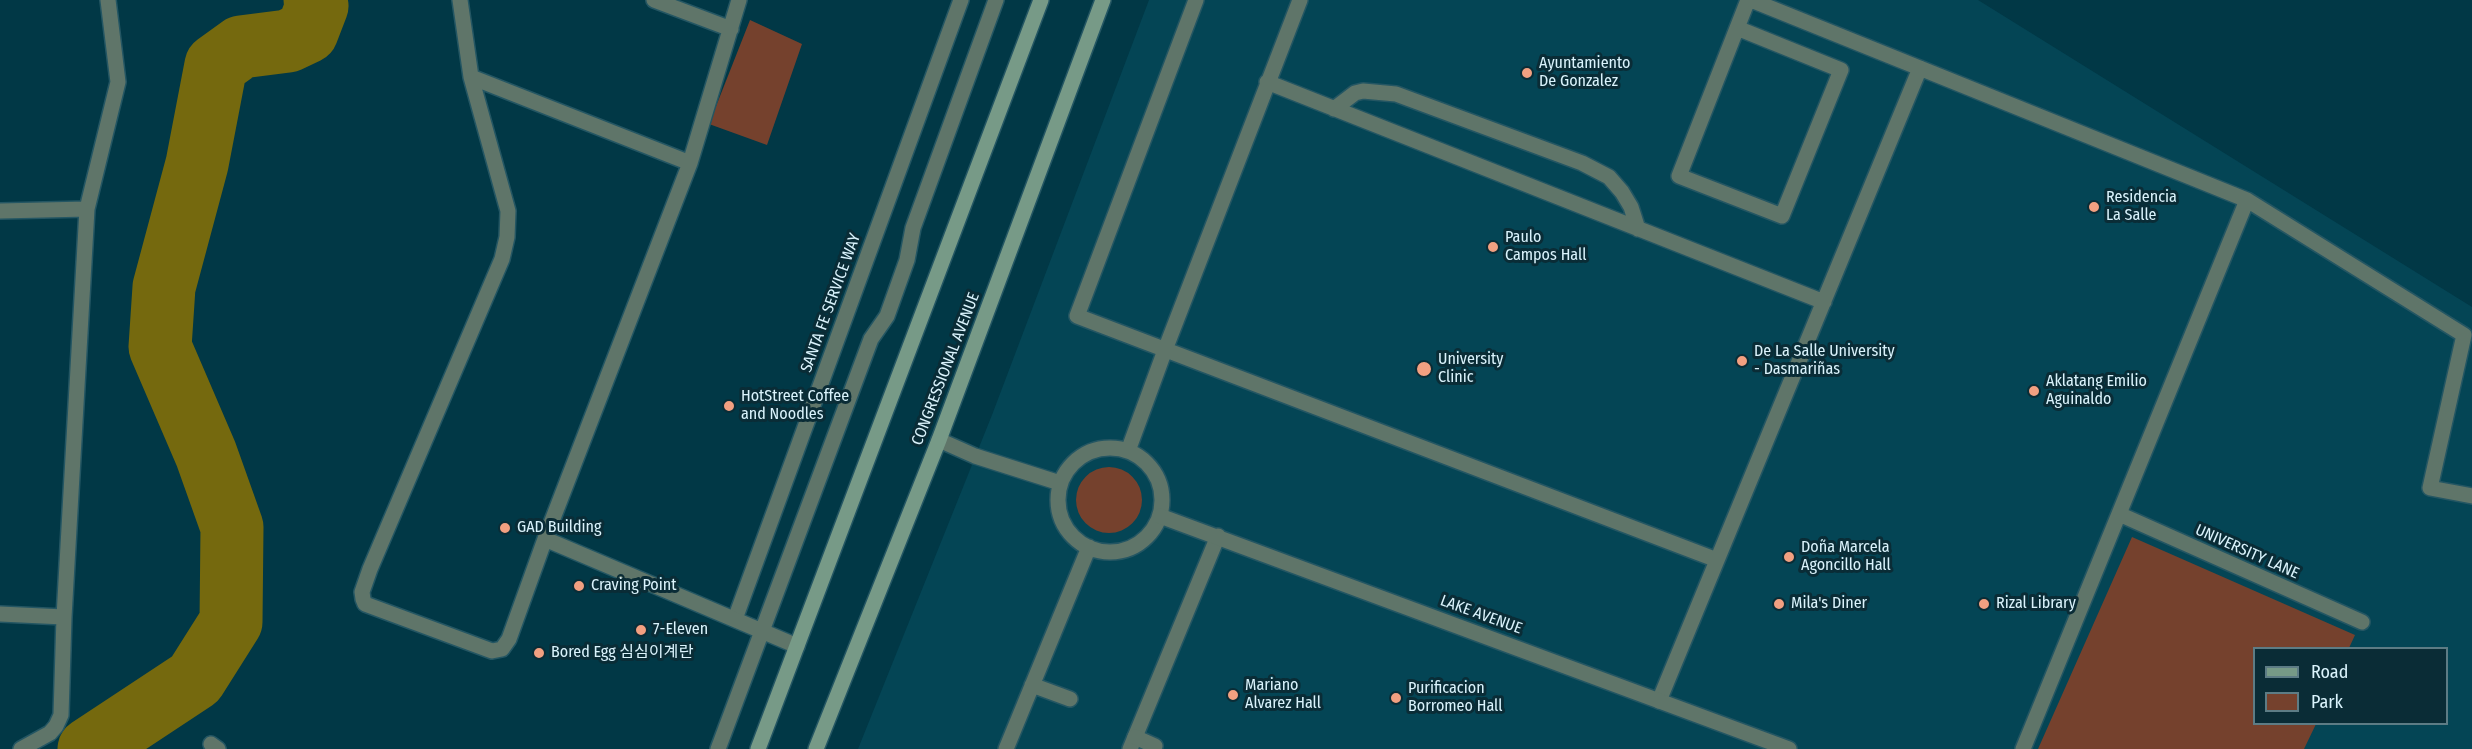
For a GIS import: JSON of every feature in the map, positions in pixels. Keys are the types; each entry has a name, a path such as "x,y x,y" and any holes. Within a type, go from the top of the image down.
{"main road":[{"path":"758,749 1041,0"},
{"name":"CONGRESSIONAL AVENUE","path":"816,749 939,440 1103,0"}],"street":[{"path":"21,749 50,733 61,715 64,617 87,208 118,82 108,0"},
{"path":"460,0 471,77 508,211 507,237 502,259 362,592 365,604 492,651 502,649 509,639 545,539 690,163 739,0"},
{"path":"654,0 731,29"},
{"name":"SANTA FE SERVICE WAY","path":"735,619 961,0"},
{"path":"718,749 868,349 887,316 907,260 913,228 996,0"},
{"path":"1196,0 1077,316 1717,560"},
{"path":"1128,451 1300,0"},
{"path":"1737,28 1841,70 1782,216 1679,176 1737,28 1749,0 1920,68 2247,200 2464,335 2430,488 2472,496"},
{"path":"1659,701 1920,68"},
{"path":"471,77 690,163"},
{"path":"1267,82 1824,302"},
{"path":"1334,109 1355,93 1363,91 1396,94 1582,163 1609,177 1622,192 1631,207 1638,229"},
{"path":"2023,749 2247,200"},
{"path":"0,211 87,208"},
{"path":"939,440 975,456 1060,483"},
{"path":"1111,447 1128,451 1142,458 1153,470 1160,484 1162,500 1160,516 1152,531 1140,543 1124,550 1106,552 1089,547 1076,540 1062,521 1057,498 1060,483 1068,468 1080,457 1095,449 1111,447"},
{"name":"UNIVERSITY LANE","path":"2119,514 2362,622"},
{"name":"LAKE AVENUE","path":"1160,516 1790,749"},
{"path":"1155,746 1132,743 1218,536"},
{"path":"545,539 797,645"},
{"path":"1006,749 1089,547"},
{"path":"0,614 64,617"},
{"path":"1032,685 1070,699"}],"shaded area":[{"name":"De La Salle University - Dasmariñas","path":"1149,0 1978,0 2472,307 2472,749 858,749 992,415"}],"green space":[{"path":"750,20 802,44 767,145 709,124"},
{"path":"1102,467 1116,467 1128,472 1137,481 1142,500 1140,513 1133,524 1116,533 1102,533 1090,528 1081,519 1076,507 1076,493 1081,481 1090,472"},
{"path":"2132,537 2355,635 2349,647 2253,647 2253,725 2316,725 2304,749 2038,749"}],"waterway":[{"path":"89,749 195,679 231,622 232,527 206,454 160,347 164,287 197,164 216,65 241,47 288,41 307,32 317,6 315,0"}],"place":[{"name":"Ayuntamiento De Gonzalez","path":"1527,73"},
{"name":"Residencia La Salle","path":"2094,207"},
{"name":"Paulo Campos Hall","path":"1493,247"},
{"name":"De La Salle University - Dasmariñas","path":"1742,361"},
{"name":"University Clinic","path":"1424,369"},
{"name":"Aklatang Emilio Aguinaldo","path":"2034,391"},
{"name":"HotStreet Coffee and Noodles","path":"729,406"},
{"name":"GAD Building","path":"505,528"},
{"name":"Doña Marcela Agoncillo Hall","path":"1789,557"},
{"name":"Craving Point","path":"579,586"},
{"name":"Mila's Diner","path":"1779,604"},
{"name":"Rizal Library","path":"1984,604"},
{"name":"7-Eleven","path":"641,630"},
{"name":"Bored Egg 심심이계란","path":"539,653"},
{"name":"Mariano Alvarez Hall","path":"1233,695"},
{"name":"Purificacion Borromeo Hall","path":"1396,698"}]}
